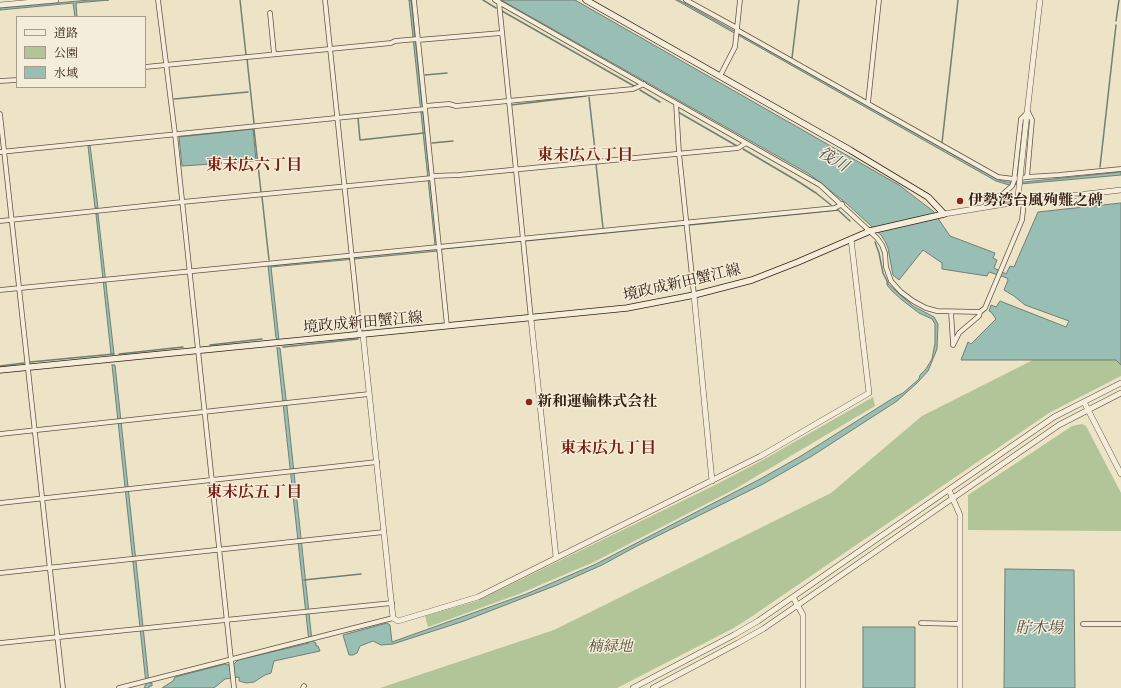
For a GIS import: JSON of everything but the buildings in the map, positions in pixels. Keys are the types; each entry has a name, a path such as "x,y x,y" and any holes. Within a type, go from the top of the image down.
{"main road":[{"path":"586,0 850,150 928,197 941,214"},
{"name":"境政成新田蟹江線","path":"0,370 531,319 627,308 694,295 752,280 870,231 941,214"}],"street":[{"path":"0,5 56,0"},
{"path":"158,0 175,134 233,685"},
{"path":"325,0 352,257 377,462 393,618"},
{"path":"414,0 416,39 430,178 447,326"},
{"path":"686,0 737,31 868,103 991,174 1013,182"},
{"path":"720,76 735,47 740,0"},
{"path":"868,103 880,0"},
{"path":"1017,199 1040,0"},
{"path":"497,1 556,557"},
{"path":"497,1 820,185 870,231 882,245 885,253 886,267 891,281 913,302 937,311 980,312"},
{"path":"270,13 274,54"},
{"path":"146,67 391,44 395,41 501,33"},
{"path":"0,81 16,80"},
{"path":"2,151 338,117 449,104 456,106 633,89 644,84"},
{"path":"676,103 679,153 712,481"},
{"path":"1013,182 1021,119 1028,112"},
{"path":"1027,177 1032,120 1028,112"},
{"path":"0,114 2,151 12,220 63,688"},
{"path":"0,221 738,148 746,143"},
{"path":"986,206 986,201 1003,194 1013,182 1027,177 1121,169"},
{"path":"941,214 1017,199 1024,201 1121,190"},
{"path":"951,312 953,345 959,333 985,308 1005,264 1022,220 1024,201"},
{"path":"0,290 189,271 352,257 439,246 834,208 842,204"},
{"path":"119,688 231,661 393,618 398,621 478,597 761,456 869,393 851,239"},
{"path":"633,688 734,635 793,597 1054,417 1121,383"},
{"path":"653,688 738,643 797,605 1059,425 1121,393"},
{"path":"0,434 369,394"},
{"path":"1084,402 1121,474"},
{"path":"0,504 377,462"},
{"path":"949,490 960,515 960,688"},
{"path":"0,573 384,532"},
{"path":"793,597 803,615 803,688"},
{"path":"0,643 392,603"},
{"path":"921,623 960,624"},
{"path":"1083,624 1121,624"}],"green space":[{"name":"楠緑地","path":"1033,360 1116,360 1121,365 1121,376 1049,413 732,629 617,688 380,688 554,630 831,493 922,416"},
{"path":"873,397 875,406 735,489 594,562 519,594 428,627 425,616 477,601 713,486 761,461"},
{"path":"1082,424 1086,426 1121,493 1121,531 968,530 968,495 1072,426"}],"water":[{"path":"90,0 109,0 76,3 77,16 75,16 73,3 0,10 0,8"},
{"path":"409,0 411,0 437,245 435,245"},
{"name":"筏川","path":"501,0 575,0 899,185 933,211 950,236 995,253 993,258 997,260 994,268 1006,274 1010,266 1014,267 1038,212 1121,203 1121,365 1116,360 961,360 968,342 971,344 996,319 989,311 991,305 996,307 1000,301 1066,327 1069,321 1025,305 1004,290 1008,280 1007,278 989,272 987,276 942,269 942,263 923,250 899,280 893,275 888,248 881,235 846,203 809,174"},
{"path":"676,0 679,0 999,180 1006,182 1024,182 1121,172 1121,175 1009,185 996,181"},
{"path":"253,129 256,161 182,166 179,137"},
{"path":"90,145 98,208 95,208 88,146"},
{"path":"96,214 98,214 114,354 111,354"},
{"path":"436,249 438,251 271,267 279,340 276,338 268,266"},
{"path":"887,283 913,306 934,317 938,324 937,349 928,371 897,401 812,456 763,484 637,546 602,565 557,585 464,621 393,644 381,645 373,641 360,646 357,653 349,655 343,635 387,623 390,625 392,642 526,594 596,564 762,478 801,456 903,393 919,379 920,375 932,359 935,343 935,324 932,319 919,313 902,300 892,291"},
{"path":"277,348 280,348 312,641 316,643 316,646 318,646 320,651 274,661 271,673 254,682 246,683 239,681 239,677 225,679 214,688 162,688 173,681 175,677 225,664 234,664 238,660 309,643"},
{"path":"112,365 115,365 149,683 152,683 152,686 149,686 149,688 144,688 146,684"},
{"name":"貯木場","path":"1005,569 1074,570 1075,688 1004,688"},
{"path":"863,627 915,627 915,688 863,688"}],"waterway":[{"path":"240,0 246,55"},
{"path":"483,0 496,8"},
{"path":"792,58 799,0"},
{"path":"942,143 958,0"},
{"path":"1116,21 1119,0"},
{"path":"502,11 634,86"},
{"path":"1100,167 1116,25"},
{"path":"247,59 254,123"},
{"path":"425,75 447,73"},
{"path":"640,90 660,102"},
{"path":"174,99 248,92"},
{"path":"511,105 586,96"},
{"path":"589,97 596,159"},
{"path":"678,112 737,146"},
{"path":"358,118 360,140 424,133"},
{"path":"254,129 261,192"},
{"path":"432,143 453,141"},
{"path":"743,149 799,182 831,205"},
{"path":"596,164 603,228"},
{"path":"262,197 269,260"},
{"path":"689,225 838,210 850,221"},
{"path":"524,241 685,225"},
{"path":"441,249 521,241"},
{"path":"875,242 883,273 888,283"},
{"path":"210,345 262,339"},
{"path":"283,347 358,339"},
{"path":"119,354 183,347"},
{"path":"30,362 114,354"},
{"path":"0,366 24,363"},
{"path":"304,580 361,574"}],"place":[{"name":"伊勢湾台風殉難之碑","path":"960,201"},
{"name":"新和運輸株式会社","path":"529,402"}],"district":[{"name":"東末広八丁目","path":"585,156"},
{"name":"東末広六丁目","path":"254,166"},
{"name":"東末広九丁目","path":"608,449"},
{"name":"東末広五丁目","path":"254,493"}]}
